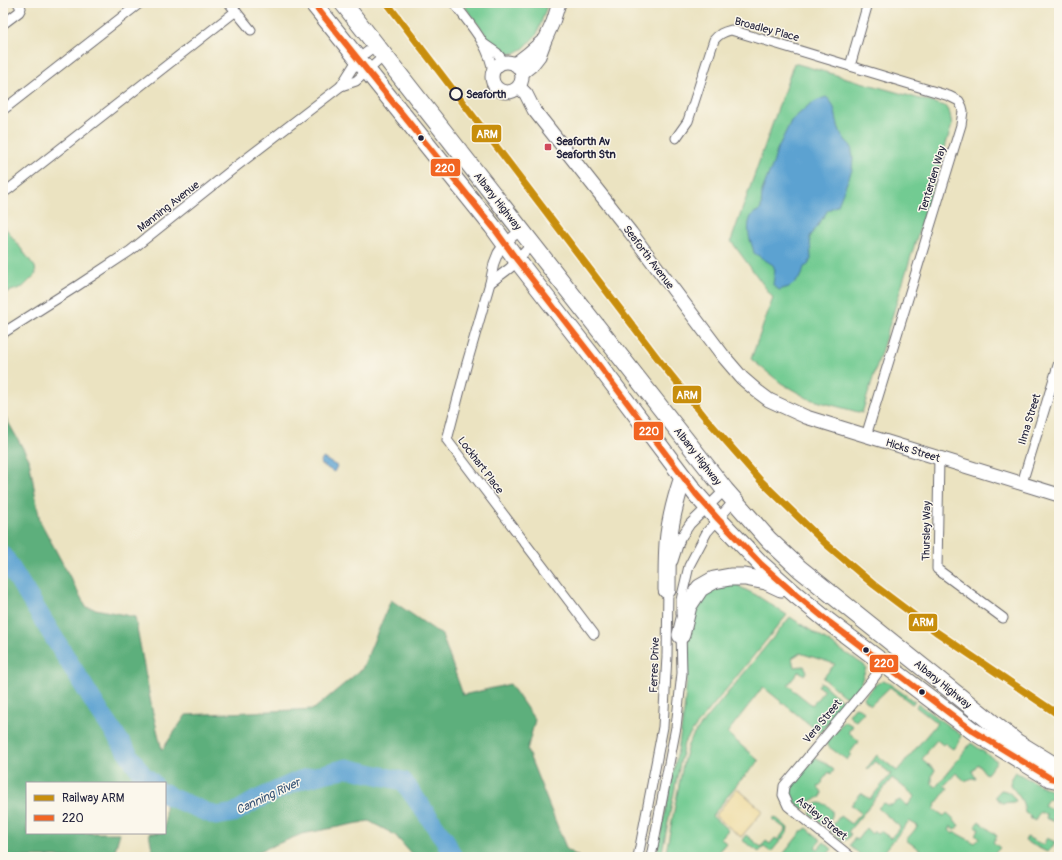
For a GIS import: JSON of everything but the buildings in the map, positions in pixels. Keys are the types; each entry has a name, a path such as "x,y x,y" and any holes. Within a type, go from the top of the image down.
{"highway":[{"name":"Albany Highway","path":"313,3 505,243 682,477 707,507 761,564 796,595 973,731 1050,778 1059,780"},
{"name":"Albany Highway","path":"342,3 729,496 769,540 800,569 1016,742 1059,770"},
{"path":"667,590 670,522 682,477"},
{"path":"681,635 688,606 700,588 714,580 730,577 745,577 766,581 796,595"}],"street":[{"path":"3,24 19,12 21,8 18,3"},
{"path":"3,110 140,3"},
{"path":"229,3 250,30"},
{"path":"454,3 484,44 491,61 493,72 492,81 497,89 506,93 519,87 523,78 514,66 484,44"},
{"path":"493,72 499,64 514,66 532,65 539,56 559,3"},
{"path":"850,66 868,3"},
{"path":"3,193 236,12"},
{"name":"Broadley Place","path":"676,138 688,121 714,40 718,35 724,32 731,30 850,66"},
{"name":"Manning Avenue","path":"3,333 130,251 341,86 380,51"},
{"name":"Manning Avenue","path":"341,86 356,81 363,65 380,51"},
{"name":"Tenterden Way","path":"850,66 949,96 959,101 963,111 961,124 866,436"},
{"name":"Seaforth Avenue","path":"519,87 526,94 534,110 631,233 724,357 742,378 769,400"},
{"name":"Seaforth Avenue","path":"506,93 520,100 534,110"},
{"name":"Lockhart Place","path":"521,230 505,243 498,253 494,263 490,283 447,440 594,634"},
{"path":"490,283 510,268 532,244"},
{"name":"Ilma Street","path":"1022,483 1059,362"},
{"name":"Hicks Street","path":"769,400 806,417 1059,495"},
{"name":"Thursley Way","path":"939,458 937,569 1003,618"},
{"path":"651,857 676,727 682,673 681,600 688,566 707,532 718,519 729,496"},
{"name":"Ferres Drive","path":"638,857 663,727 667,656 667,590 674,556 680,539 690,524 707,507 729,496"},
{"name":"Vera Street","path":"783,795 784,786 870,683 884,664"},
{"name":"Astley Street","path":"783,795 788,806 851,857"}],"green space":[{"path":"471,3 548,3 537,34 524,48 515,53 500,54 465,7"},
{"path":"794,63 945,106 950,114 952,125 862,413 809,399 781,383 751,359 773,298 731,241"},
{"path":"3,225 35,267 36,274 23,287 3,295"},
{"path":"3,413 29,459 40,521 86,607 135,617 152,709 162,750 186,715 314,709 362,669 391,600 442,635 463,695 510,684 535,720 527,750 567,850 580,857 414,857 395,835 369,821 302,834 245,857 160,857 153,854 149,834 166,834 166,782 26,782 26,834 120,834 113,857 3,857"},
{"path":"738,582 740,587 756,595 787,615 684,743 661,857 656,857 678,750 684,712 690,620 703,592"},
{"path":"790,617 864,665 866,668 860,685 850,697 844,696 823,678 835,664 800,653 792,658 794,667 804,666 807,671 804,675 799,671 788,685 793,688 792,689 812,705 824,691 818,686 821,682 840,698 844,704 820,733 763,687 727,733 759,761 738,783 712,816 728,830 721,838 726,843 714,857 704,857 701,854 698,857 665,857 688,745 694,734"},
{"path":"884,680 915,702 912,704 890,687 871,705 865,700 864,697 875,685"},
{"path":"918,704 961,735 960,742 953,749 945,743 943,745 937,740 922,759 935,770 932,775 932,784 936,787 971,743 997,761 987,774 978,764 972,771 976,779 971,778 965,781 956,773 944,786 948,788 933,810 944,816 947,813 955,820 954,821 959,825 956,830 951,826 949,830 953,834 954,832 975,843 980,838 975,834 979,829 975,826 979,821 997,836 993,842 1000,848 991,857 933,857 926,852 924,853 906,840 918,826 909,821 880,857 863,857 850,846 854,838 857,840 866,828 872,834 874,831 877,833 880,831 891,838 900,827 878,808 883,803 892,805 900,800 907,806 915,796 892,778 848,832 851,834 847,839 843,841 829,830 840,816 851,824 861,813 851,805 861,793 870,799 891,774 875,761 868,769 867,768 877,755 897,771 937,723 916,707"},
{"path":"855,707 864,712 856,721 849,715"},
{"path":"844,721 853,726 848,732 859,741 850,753 851,754 847,760 829,747 826,743"},
{"path":"815,757 834,770 831,774 829,772 818,787 822,792 821,797 813,800 804,809 793,800 791,796 792,786"},
{"path":"1015,772 1059,795 1059,803 1049,798 1044,805 1058,813 1055,822 1046,818 1047,815 1040,812 1035,821 1030,818 1031,816 1025,813 1022,801 1010,785 1011,778"},
{"path":"1001,790 1010,793 1016,801 1002,803 996,798 996,795"},
{"path":"818,803 827,805 832,812 828,822 823,825 810,813 814,806"},
{"path":"775,817 788,828 787,833 771,852 764,847 759,852 742,840 746,835 761,847 766,841 770,844 775,838 778,840 786,829 772,819"},
{"path":"807,828 821,840 815,847 818,849 824,842 832,849 826,856 781,857 801,832"},
{"path":"1027,837 1043,845 1047,838 1055,842 1053,847 1047,852 1025,841"}],"sand":[{"path":"737,788 763,811 741,837 715,816"}],"water":[{"path":"826,97 830,100 834,108 838,127 841,133 851,146 853,158 852,170 838,205 828,210 810,237 811,259 808,265 804,267 802,275 789,287 779,290 773,285 775,270 773,265 754,253 749,237 749,223 753,214 761,209 762,191 777,150 791,121 809,105"},
{"path":"323,458 337,466 334,472 320,464"}],"waterway":[{"name":"Canning River","path":"3,555 96,706 142,774 152,782"},
{"name":"Canning River","path":"166,794 170,797 216,816 234,813 256,800 300,780 347,768 403,781 445,840 453,857"}],"rail line":[{"name":"ARM","path":"387,3 662,364 704,416 760,480 826,544 874,585 935,631 1059,715"}],"transit line":[{"name":"220","path":"313,3 493,227 696,494 761,564 829,622 973,731 1050,778 1059,780"}],"place":[{"name":"Seaforth","path":"456,94"},
{"name":"Seaforth Av Seaforth Stn","path":"548,147"}]}
